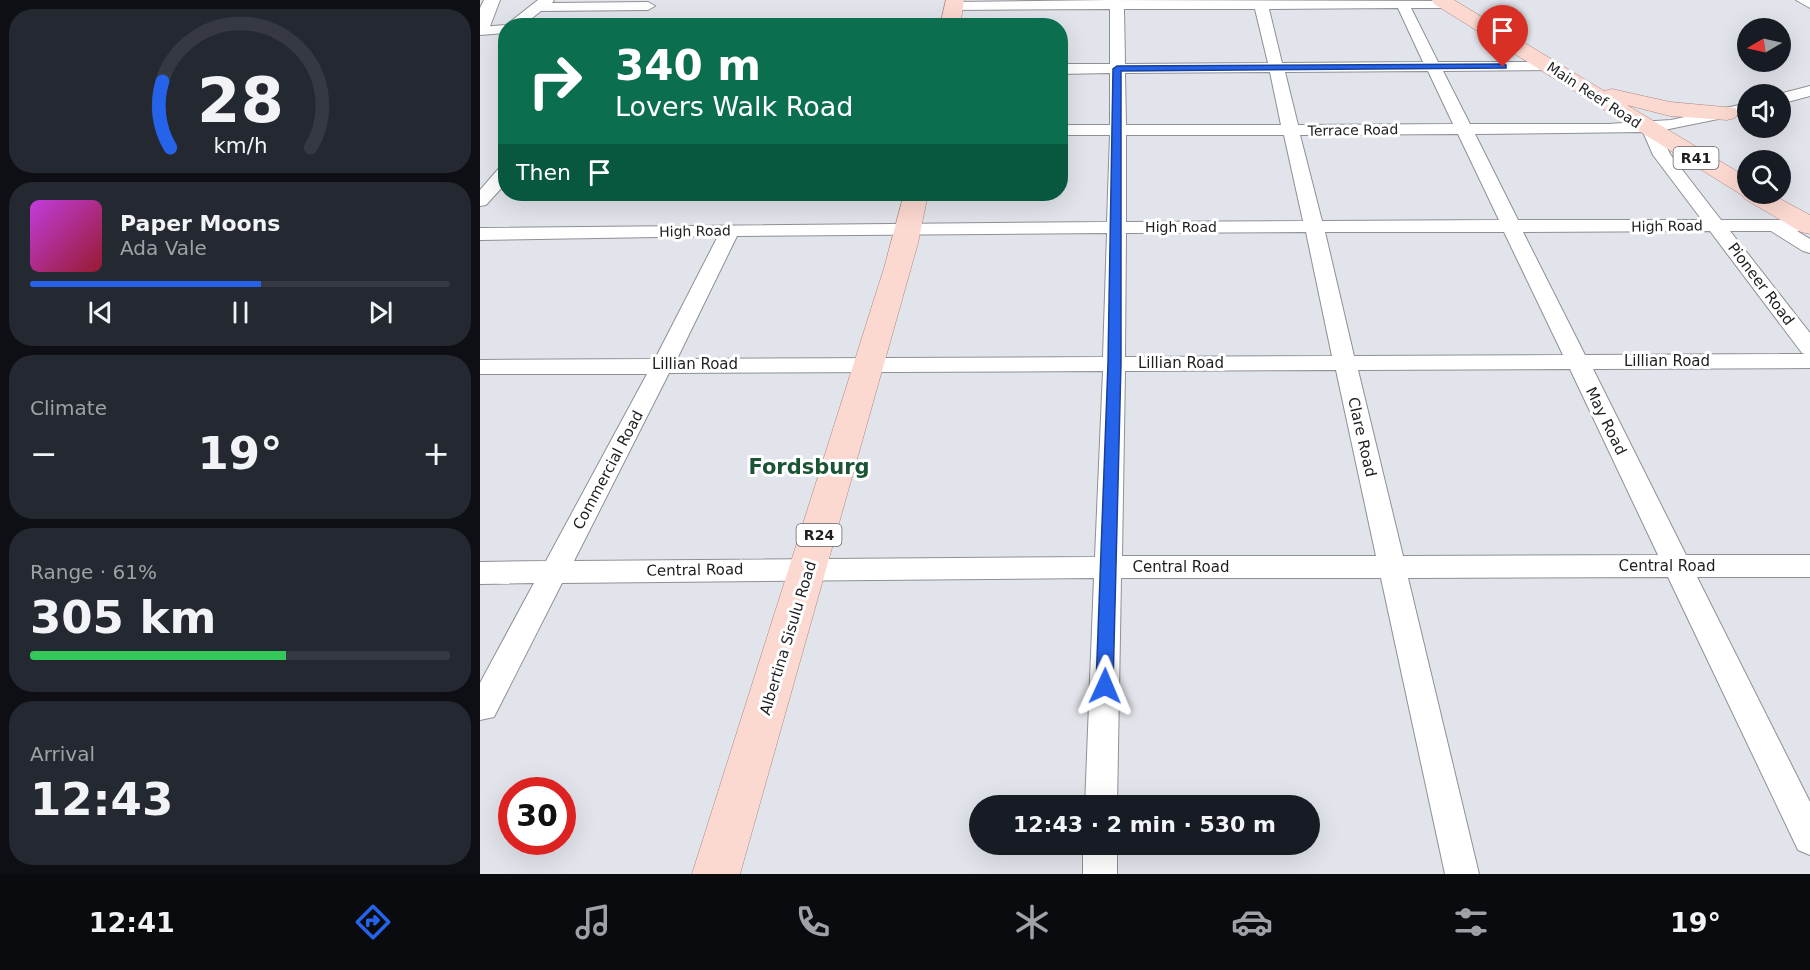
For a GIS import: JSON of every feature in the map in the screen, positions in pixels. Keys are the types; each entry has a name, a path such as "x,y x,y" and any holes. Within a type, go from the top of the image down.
{"main road":[{"name":"Main Reef Road","path":"1444,2 1737,182"},
{"path":"952,18 955,3"},
{"path":"1571,79 1616,96 1658,107 1737,111"},
{"name":"Albertina Sisulu Road","path":"716,874 810,568 909,228 915,201"},
{"path":"1768,204 1810,233"}],"street":[{"path":"492,0 480,30 498,29"},
{"path":"1803,0 1810,4"},
{"path":"1101,795 1114,363 1118,130 1117,2"},
{"path":"955,3 1403,5 1444,2"},
{"path":"523,18 543,3 650,3"},
{"path":"638,18 650,3"},
{"name":"Clare Road","path":"1261,3 1462,874"},
{"name":"May Road","path":"1403,5 1810,837"},
{"path":"1068,69 1550,66"},
{"path":"1791,96 1810,91"},
{"name":"Terrace Road","path":"1068,130 1648,129 1737,111"},
{"name":"Pioneer Road","path":"1648,129 1662,155 1810,348"},
{"path":"480,201 498,180"},
{"name":"High Road","path":"480,234 909,228 1716,225 1775,225 1810,233"},
{"name":"Commercial Road","path":"483,707 730,231"},
{"name":"Lillian Road","path":"480,367 868,363 1810,361"},
{"name":"Central Road","path":"480,573 810,568 1810,566"},
{"path":"1100,855 1100,874"}],"district":[{"name":"Fordsburg","path":"809,467"}],"route":[{"path":"1105,686 1114,363 1117,69 1503,67"}]}
